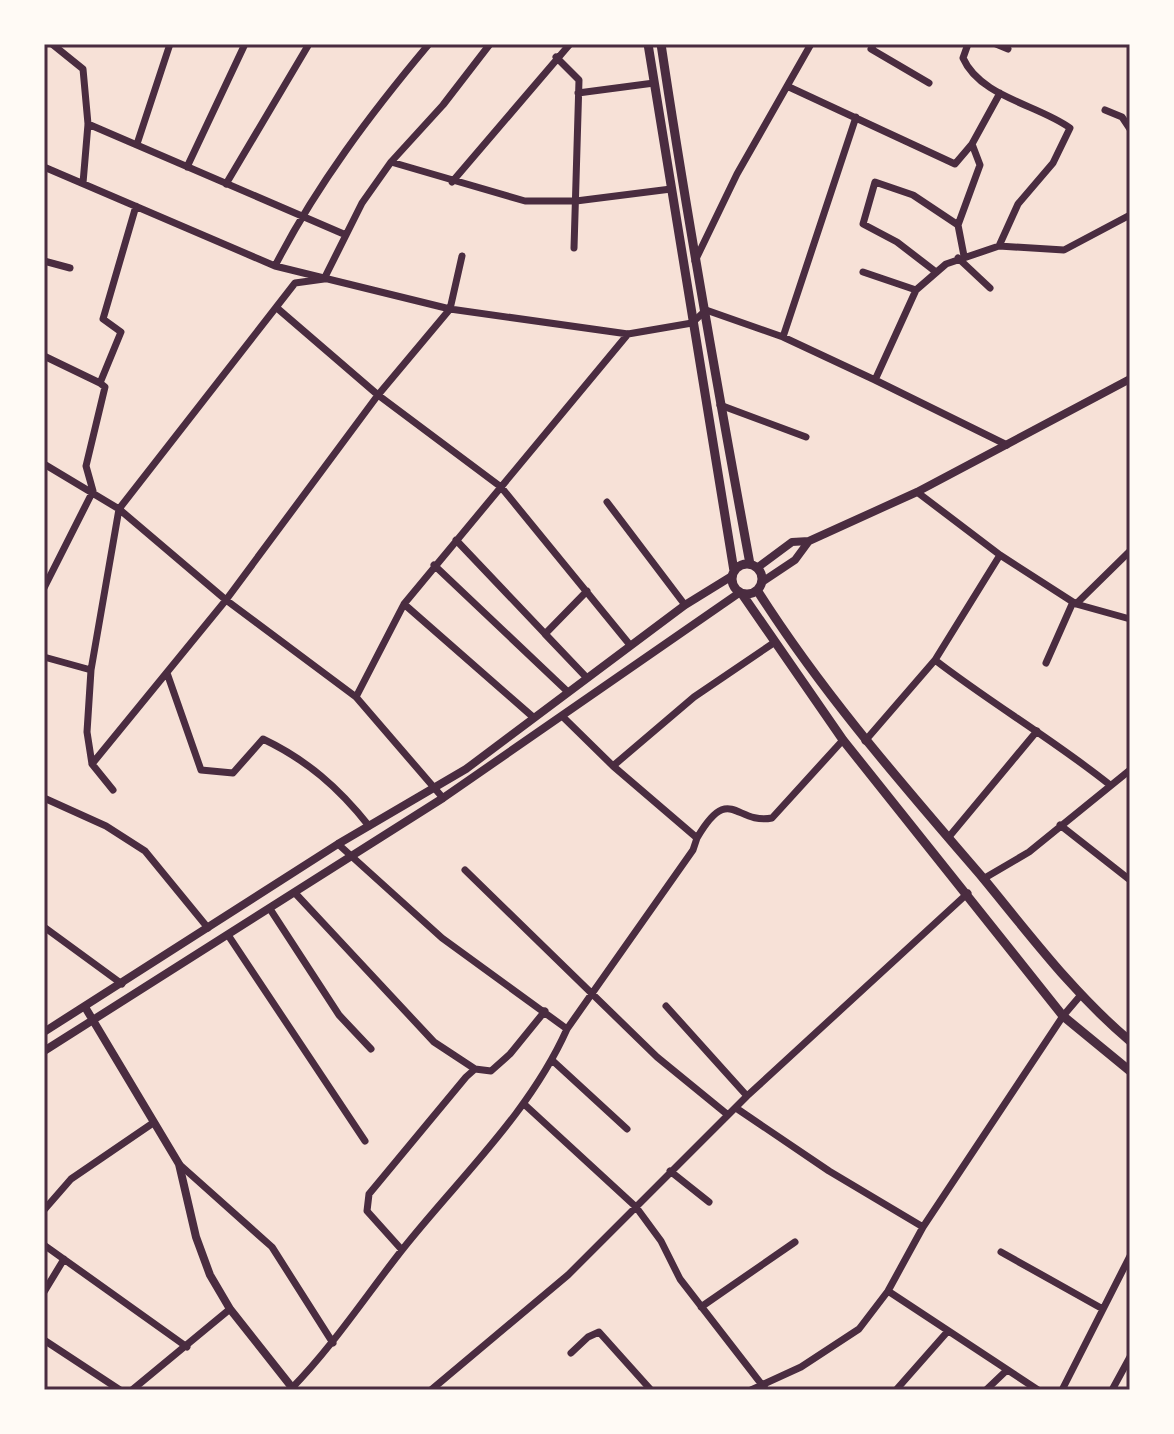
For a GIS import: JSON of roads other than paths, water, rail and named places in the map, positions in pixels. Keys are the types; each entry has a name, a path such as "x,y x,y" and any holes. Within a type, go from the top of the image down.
{"main road":[{"path":"648,44 733,574 741,593 843,740 1063,1016 1130,1071"},
{"path":"661,44 694,263 706,310 720,405 759,586 787,637 865,741 1080,996 1130,1041"},
{"path":"733,574 753,566"},
{"path":"741,593 759,586"}],"street":[{"path":"52,44 83,69 88,124 83,183"},
{"path":"67,55 71,44"},
{"path":"137,144 170,44"},
{"path":"187,167 245,44"},
{"path":"226,184 309,44"},
{"path":"275,266 300,217 391,89 429,44"},
{"path":"324,279 362,203 391,162 443,105 490,44"},
{"path":"452,182 569,44"},
{"path":"694,263 737,174 811,44"},
{"path":"874,44 871,49 929,83"},
{"path":"968,44 963,58 968,68 1000,93 1070,128 1053,163 1018,204 999,246"},
{"path":"996,44 1008,49"},
{"path":"556,57 579,80 574,248"},
{"path":"578,93 654,83"},
{"path":"789,87 950,163 958,163 972,144 1000,93"},
{"path":"1105,110 1122,117 1130,129"},
{"path":"783,337 856,117"},
{"path":"88,124 346,235"},
{"path":"972,144 980,165 958,225 961,257 990,288"},
{"path":"391,162 525,201 576,201 671,189"},
{"path":"44,167 275,266 450,309 628,334 692,323 706,310 783,337 1007,445"},
{"path":"936,272 897,242 863,224 875,182 913,195 958,225"},
{"path":"100,383 121,332 103,319 136,206"},
{"path":"875,380 916,290 936,272 961,257 999,246 1064,250 1130,215"},
{"path":"92,764 226,600 378,395 450,309 462,256"},
{"path":"44,261 70,268"},
{"path":"863,272 916,290"},
{"path":"113,790 92,764 87,732 91,670 119,509 295,283 324,279"},
{"path":"277,308 378,395 501,487 630,645"},
{"path":"356,697 404,604 628,334"},
{"path":"44,356 105,387 86,466 93,491 44,588"},
{"path":"753,566 781,548 809,541 917,492 1130,379"},
{"path":"720,405 806,437"},
{"path":"44,464 119,509 226,600 356,697 443,798"},
{"path":"917,492 1000,555 1075,603 1130,619"},
{"path":"607,502 685,605"},
{"path":"456,540 587,678"},
{"path":"759,586 795,560 809,541"},
{"path":"1046,663 1075,603 1130,551"},
{"path":"865,741 935,660 1000,555"},
{"path":"434,565 568,692"},
{"path":"44,1032 338,844 466,769 630,645 733,574"},
{"path":"545,634 587,591"},
{"path":"44,1051 443,798 741,593"},
{"path":"404,604 533,717"},
{"path":"613,766 694,697 775,642"},
{"path":"44,657 91,670"},
{"path":"935,660 982,697 1037,731 1110,785"},
{"path":"167,673 201,770 233,773 263,739 291,753 342,790 369,826"},
{"path":"562,716 613,766 697,838"},
{"path":"948,838 1037,731"},
{"path":"179,1164 196,1237 210,1275 230,1309 292,1389 333,1343 402,1250 524,1104 553,1061 567,1029 693,850 710,818 721,809 732,808 763,820 772,818 843,740"},
{"path":"983,879 1029,852 1129,773"},
{"path":"44,798 106,826 145,851 208,928"},
{"path":"1060,825 1130,880"},
{"path":"338,844 442,938 567,1029"},
{"path":"465,870 591,996 657,1057 728,1115"},
{"path":"295,893 434,1042 475,1069 491,1071 501,1063 545,1011"},
{"path":"431,1390 568,1275 747,1096 968,893"},
{"path":"270,909 339,1015 371,1049"},
{"path":"44,927 122,984"},
{"path":"228,935 365,1141"},
{"path":"751,1390 764,1387 801,1367 859,1329 888,1291 923,1227 1063,1016 1080,996"},
{"path":"666,1006 747,1096"},
{"path":"85,1007 179,1164 272,1247 333,1343"},
{"path":"553,1061 627,1129"},
{"path":"402,1250 367,1211 366,1201 475,1069"},
{"path":"524,1104 636,1207 661,1241 675,1270 701,1307 764,1387"},
{"path":"736,1108 829,1171 923,1227"},
{"path":"44,1210 71,1179 153,1123"},
{"path":"670,1171 709,1202"},
{"path":"701,1307 795,1242"},
{"path":"44,1245 187,1347"},
{"path":"1001,1252 1101,1308"},
{"path":"1062,1390 1130,1256"},
{"path":"44,1292 64,1259"},
{"path":"888,1291 1038,1390"},
{"path":"132,1390 230,1309"},
{"path":"896,1390 948,1331"},
{"path":"571,1353 588,1337 599,1332 651,1390"},
{"path":"44,1340 120,1390"},
{"path":"1112,1390 1130,1357"},
{"path":"986,1390 1007,1370"}]}
